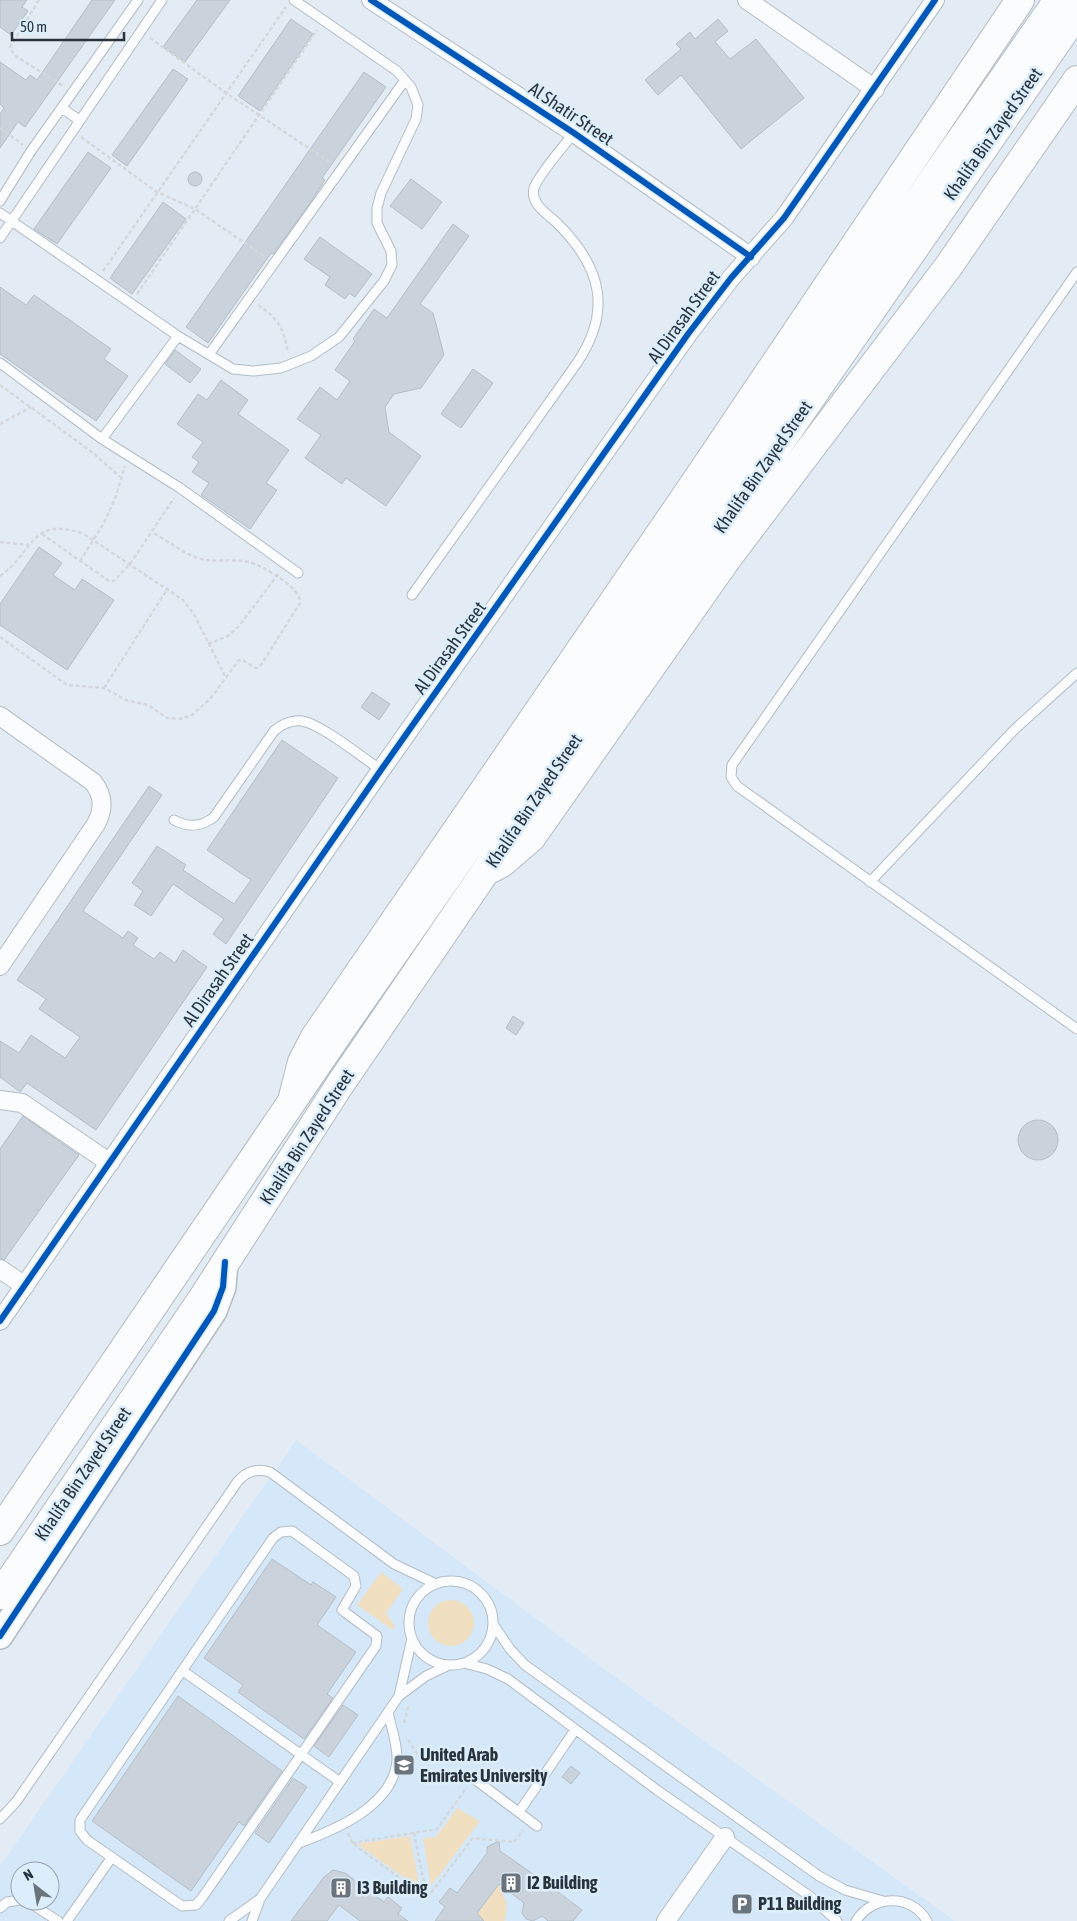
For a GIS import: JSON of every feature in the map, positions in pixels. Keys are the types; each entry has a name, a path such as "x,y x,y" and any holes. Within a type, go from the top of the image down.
{"main road":[{"path":"292,1102 302,1062 315,1037 692,488 1020,0"},
{"name":"Khalifa Bin Zayed Street","path":"0,1531 292,1102 1058,0"},
{"name":"Khalifa Bin Zayed Street","path":"0,1596 225,1262 339,1086 1077,13"},
{"path":"485,872 502,863 532,838 729,556 948,267 1077,80"},
{"path":"0,1502 25,1471 36,1465 46,1465"}],"street":[{"name":"Al Shatir Street","path":"371,0 574,133 751,257"},
{"path":"748,0 875,89"},
{"name":"Al Dirasah Street","path":"0,1321 381,770 704,311 784,218 935,0"},
{"path":"0,716 94,782 99,789 102,807 96,824 0,966"},
{"path":"0,1100 22,1103 110,1162"},
{"path":"0,1636 214,1311 223,1287 225,1262"},
{"path":"0,1269 25,1286"},
{"path":"666,1921 725,1837"}],"lane":[{"path":"0,202 31,151 138,0"},
{"path":"0,238 78,120 162,0"},
{"path":"0,213 178,336 210,353 234,369 253,371 281,368 311,356 339,338 384,281 392,265 390,251 377,223 377,208 388,175 416,119 418,105 411,87 397,71 293,0"},
{"path":"122,24 138,33"},
{"path":"210,353 405,80"},
{"path":"62,108 78,120"},
{"path":"412,595 588,347 595,328 598,309 598,289 593,270 576,244 537,205 534,194 536,184 574,133"},
{"path":"1077,272 732,765 731,777 737,786 1077,1029"},
{"path":"102,439 178,336"},
{"path":"0,364 102,439 180,488 298,573"},
{"path":"870,882 1014,730 1077,673"},
{"path":"174,820 182,824 199,826 214,817 274,731 296,721 312,724 381,770"},
{"path":"0,1819 16,1802 238,1481 250,1472 257,1470 270,1472 394,1564 436,1584 456,1582 476,1589 489,1604 493,1624 503,1640 525,1665 819,1876 846,1890 883,1901 906,1902 916,1908 927,1921"},
{"path":"281,1532 296,1534 354,1576 356,1586 342,1610 373,1632 377,1641 373,1650 202,1898 196,1904 186,1906 178,1904 83,1836 79,1825 80,1820 183,1671 273,1538 281,1532"},
{"path":"399,1696 412,1638 410,1617 413,1606 419,1597 436,1584"},
{"path":"229,1921 242,1914 260,1899 399,1696 426,1676 449,1665 464,1663 474,1658 488,1643 493,1624"},
{"path":"412,1638 426,1657 449,1665"},
{"path":"464,1663 487,1669 508,1679 656,1790 812,1897 837,1921"},
{"path":"183,1671 340,1782"},
{"path":"299,1844 345,1824 379,1797 394,1772 396,1750 388,1712"},
{"path":"519,1812 575,1730"},
{"path":"473,1778 534,1823"},
{"path":"67,1921 112,1857"},
{"path":"252,1921 260,1899"},
{"path":"856,1921 864,1911 883,1901"},
{"path":"42,1911 58,1921"}],"path":[{"path":"39,0 10,48 14,55 73,92"},
{"path":"96,281 293,0"},
{"path":"131,304 324,20"},
{"path":"138,33 340,169"},
{"path":"0,128 31,151"},
{"path":"71,131 157,192 195,209 274,263"},
{"path":"249,298 270,313 285,331 290,364"},
{"path":"0,384 92,452 120,478"},
{"path":"0,424 32,407"},
{"path":"80,561 94,541 116,496 120,478 130,457"},
{"path":"41,533 109,581 120,575 130,564 180,488"},
{"path":"0,576 18,561 29,544 41,533 57,528 71,530 94,541 184,600 226,678"},
{"path":"0,637 67,685 104,688 126,700 148,705 167,718 180,718 192,715 210,699 240,660 244,660 252,667 257,668 261,665 300,604 300,598 297,591 250,562 196,558 152,532"},
{"path":"0,542 29,544"},
{"path":"208,644 228,636 239,626 285,564"},
{"path":"104,688 168,588"},
{"path":"399,1696 409,1703 404,1727"},
{"path":"352,1843 437,1830 492,1752 428,1759 416,1752 405,1734"},
{"path":"427,1898 473,1838 514,1842 534,1823"},
{"path":"345,1824 352,1843 427,1898"},
{"path":"414,1833 427,1898"}],"shaded area":[{"name":"United Arab Emirates University","path":"296,1440 596,1663 955,1921 0,1921 0,1866 268,1480 277,1473 277,1468"},
{"path":"381,1572 403,1589 386,1613 395,1626 393,1630 357,1605"},
{"path":"451,1600 464,1604 470,1610 474,1623 470,1636 464,1642 451,1646 438,1642 432,1636 428,1623 432,1610 438,1604"},
{"path":"457,1808 480,1821 431,1886 423,1838 436,1837"},
{"path":"410,1836 420,1889 357,1844"},
{"path":"499,1884 507,1904 505,1921 483,1921 477,1914"}],"building":[{"path":"0,0 27,0 22,7 28,11 11,35 0,27"},
{"path":"92,0 115,0 25,127 18,122 0,148 0,114 4,108 0,104 0,62 26,80 30,75 37,80"},
{"path":"197,0 230,0 185,62 163,47"},
{"path":"291,19 313,34 260,111 238,96"},
{"path":"718,19 728,31 715,42 730,59 756,39 804,98 741,149 681,75 658,95 645,80 681,49 676,44 690,32 695,39"},
{"path":"173,69 188,79 127,166 112,155"},
{"path":"364,72 386,87 322,178 325,180 308,206 273,254 271,253 208,343 186,327"},
{"path":"88,152 111,168 57,244 34,229"},
{"path":"192,172 198,172 202,179 198,186 192,186 188,182 188,176"},
{"path":"411,179 442,202 422,229 390,206"},
{"path":"163,202 186,219 132,294 110,278"},
{"path":"453,224 469,236 420,304 433,313 444,355 421,388 394,394 385,407 389,432 421,456 386,506 346,478 342,484 305,458 321,435 297,419 320,387 337,400 350,381 335,370 355,341 353,339 374,309 387,318"},
{"path":"320,237 372,274 355,297 349,293 345,299 325,285 330,277 304,259"},
{"path":"0,287 26,305 34,295 111,349 104,359 128,376 96,421 0,354"},
{"path":"175,350 201,369 190,383 165,364"},
{"path":"473,369 493,383 461,428 441,414"},
{"path":"221,380 248,400 238,414 289,450 266,483 277,490 250,529 201,495 209,483 192,472 199,462 192,457 203,442 177,424 198,394 207,400"},
{"path":"39,547 62,563 53,575 75,590 82,579 114,600 67,670 0,625 0,604"},
{"path":"372,692 390,704 379,720 361,707"},
{"path":"282,740 338,778 226,944 213,934 224,919 173,884 151,916 134,905 143,891 132,883 157,846 186,865 183,870 234,904 251,880 207,850"},
{"path":"149,786 162,795 83,911 123,938 128,931 138,938 133,945 154,959 160,952 175,963 183,950 207,967 96,1130 27,1083 20,1092 0,1077 0,1041 19,1053 31,1035 65,1058 80,1037 39,1009 46,999 17,980"},
{"path":"513,1016 524,1023 516,1035 506,1028"},
{"path":"23,1116 79,1155 4,1260 0,1258 0,1149"},
{"path":"1042,1120 1049,1123 1055,1129 1058,1140 1057,1148 1049,1157 1042,1160 1034,1160 1027,1157 1019,1148 1018,1136 1021,1129 1030,1121"},
{"path":"272,1559 311,1585 313,1582 336,1597 317,1625 356,1652 327,1694 333,1698 304,1739 238,1692 243,1685 204,1658"},
{"path":"178,1696 282,1771 244,1826 239,1822 191,1891 92,1821"},
{"path":"343,1705 358,1715 329,1757 314,1746"},
{"path":"571,1766 580,1773 571,1784 562,1777"},
{"path":"293,1778 307,1787 269,1843 255,1833"},
{"name":"I2 Building","path":"499,1841 500,1851 543,1881 548,1875 563,1886 558,1892 582,1910 573,1921 548,1921 542,1916 533,1921 526,1919 522,1913 524,1903 499,1884 477,1913 484,1921 435,1921 445,1907 439,1902 450,1888 457,1893 487,1853 487,1847"},
{"name":"I3 Building","path":"333,1870 345,1873 384,1902 388,1897 402,1908 398,1914 408,1921 360,1921 339,1905 327,1921 291,1921 324,1877"}],"cycle path":[{"path":"371,0 574,133 751,257"},
{"path":"0,1321 381,770 688,334 731,278 784,218 935,0"},
{"path":"0,1636 214,1311 223,1287 225,1262"}],"place":[{"name":"United Arab Emirates University","path":"404,1765"},
{"name":"I2 Building","path":"511,1883"},
{"name":"I3 Building","path":"341,1888"},
{"name":"P11 Building","path":"742,1904"}]}
